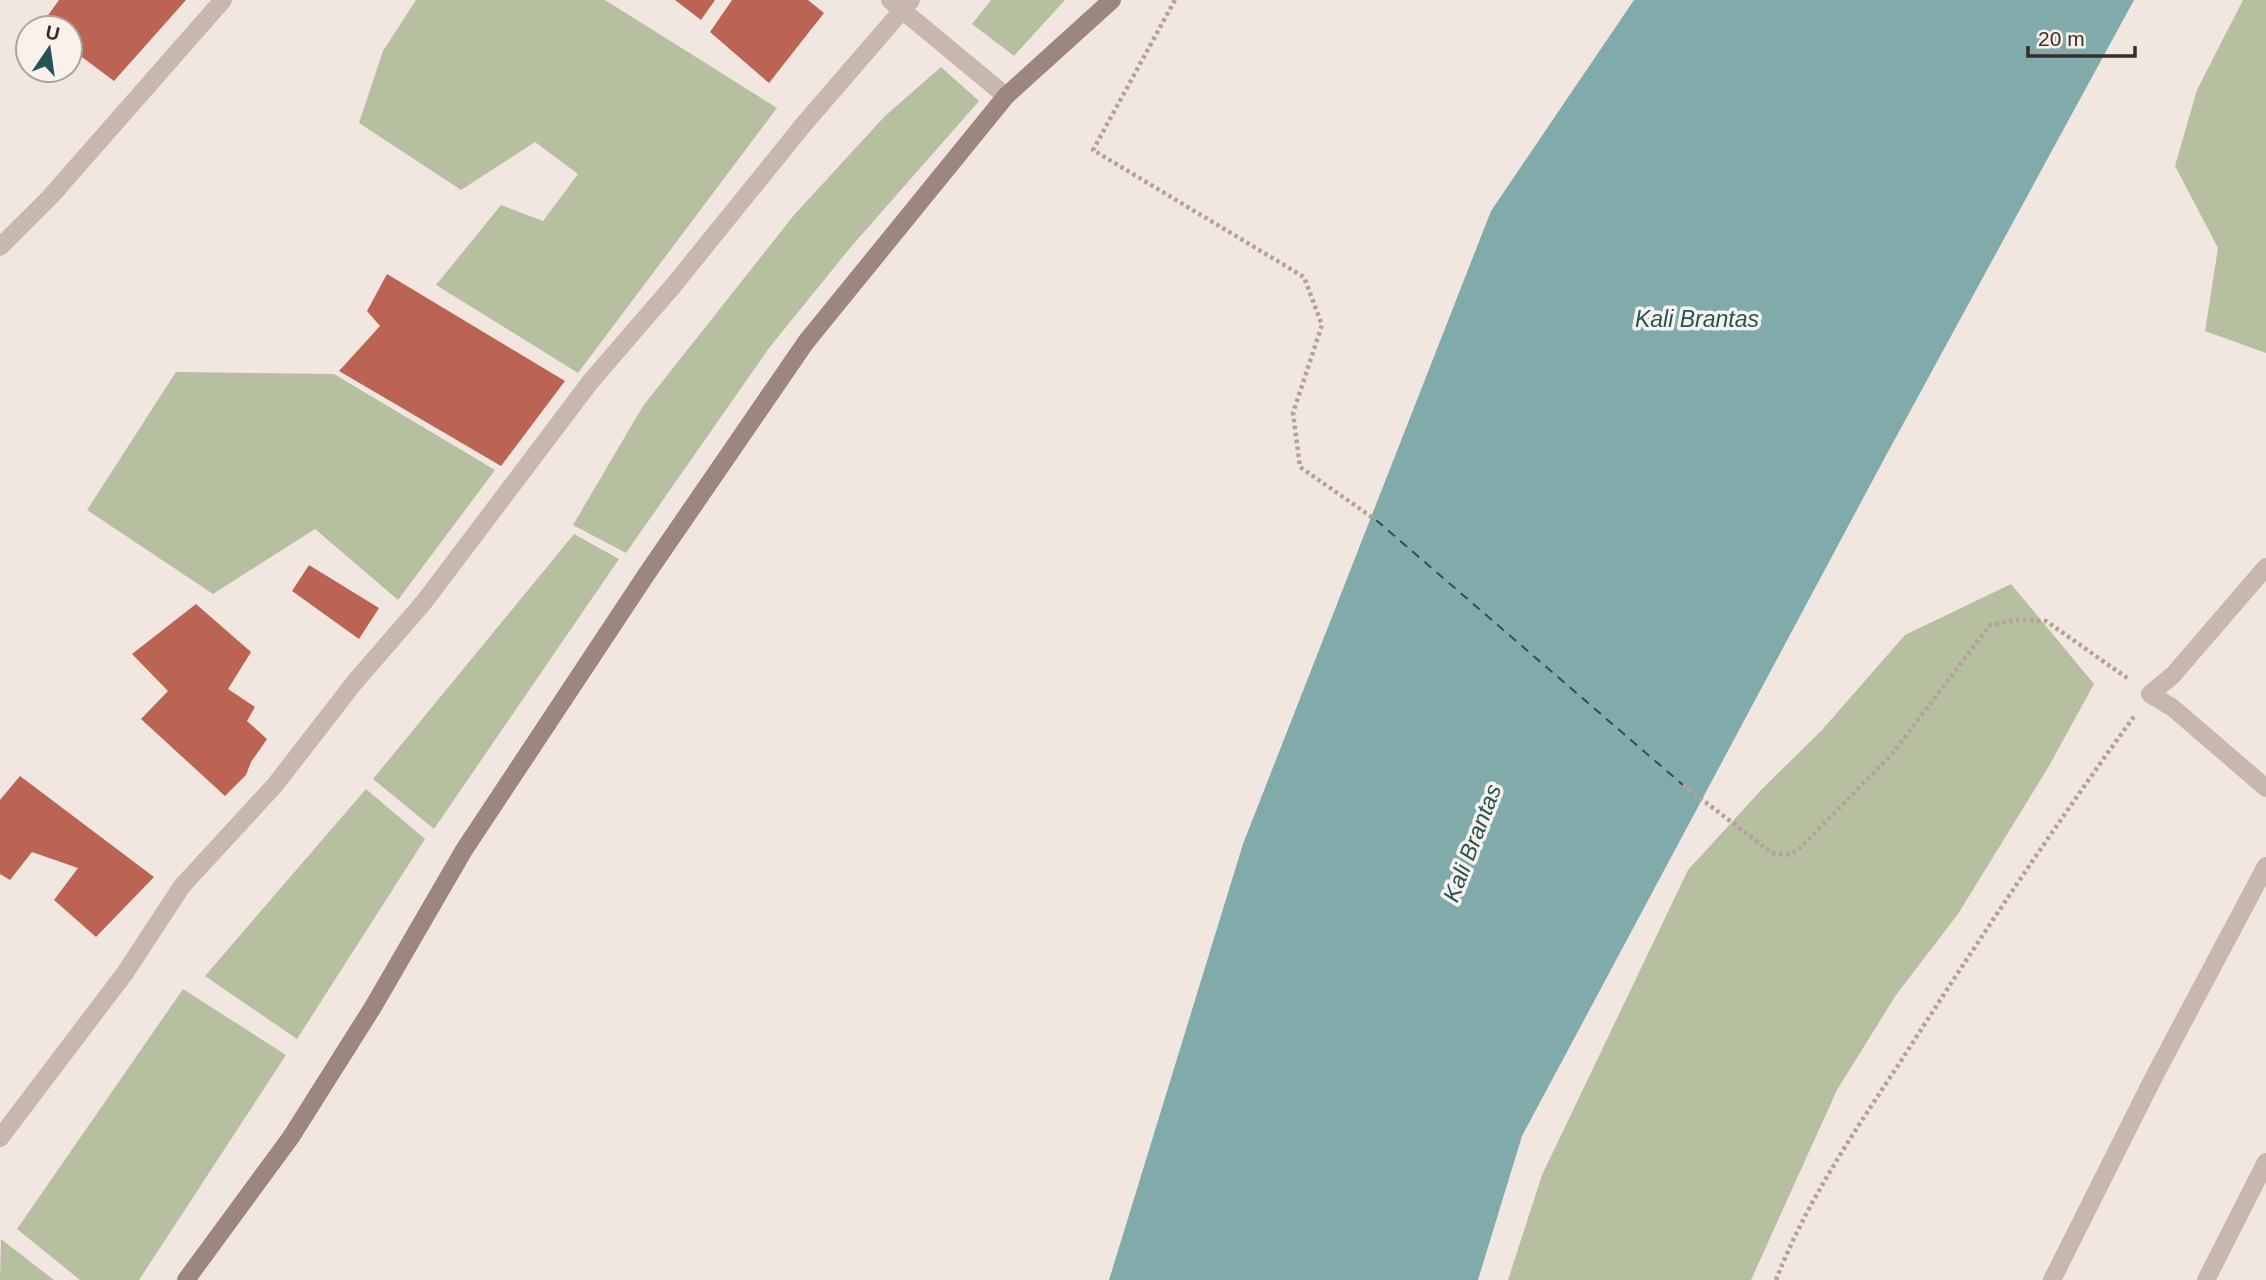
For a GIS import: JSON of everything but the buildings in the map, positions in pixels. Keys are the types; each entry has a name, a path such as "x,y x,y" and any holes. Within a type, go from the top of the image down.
{"main road":[{"path":"186,1280 291,1137 373,1007 464,850 646,575 806,342 1006,96 1112,0"}],"street":[{"path":"0,247 51,196 223,0"},
{"path":"0,1139 110,994 182,886 275,785 354,683 424,602 591,381 902,3 1006,96"},
{"path":"2266,567 2173,675 2150,694 2173,708 2266,788"},
{"path":"2052,1280 2162,1061 2266,866"},
{"path":"2206,1280 2266,1162"}],"path":[{"path":"1175,0 1093,150 1304,277 1322,325 1293,413 1300,467 1376,520"},
{"path":"1683,785 1772,853 1786,855 1797,851 1892,754 1990,625 2017,620 2046,621 2150,694 2079,792 1978,942 1823,1182 1790,1244 1776,1280"}],"green space":[{"path":"416,0 605,0 777,108 578,373 436,285 501,205 543,221 578,174 535,142 461,190 359,123 383,51"},
{"path":"991,0 1065,0 1014,56 972,24"},
{"path":"2243,0 2266,0 2266,353 2205,331 2218,248 2175,166 2197,90"},
{"path":"941,67 979,101 850,248 769,348 626,553 573,525 643,406 794,215 885,116"},
{"path":"176,372 334,374 495,470 398,600 315,529 213,594 87,510"},
{"path":"574,534 619,559 434,829 373,779"},
{"path":"2011,584 2094,684 2049,766 1958,914 1896,995 1837,1090 1751,1280 1508,1280 1542,1175 1688,870 1762,789 1822,730 1905,635"},
{"path":"366,789 425,839 297,1039 205,976"},
{"path":"183,989 286,1055 139,1280 80,1280 17,1229"},
{"path":"1,1239 54,1280 0,1280"}],"water":[{"name":"Kali Brantas","path":"1634,0 2134,0 1883,461 1522,1136 1478,1280 1109,1280 1243,844 1491,211"}],"ferry route":[{"path":"1376,520 1683,785"}]}
